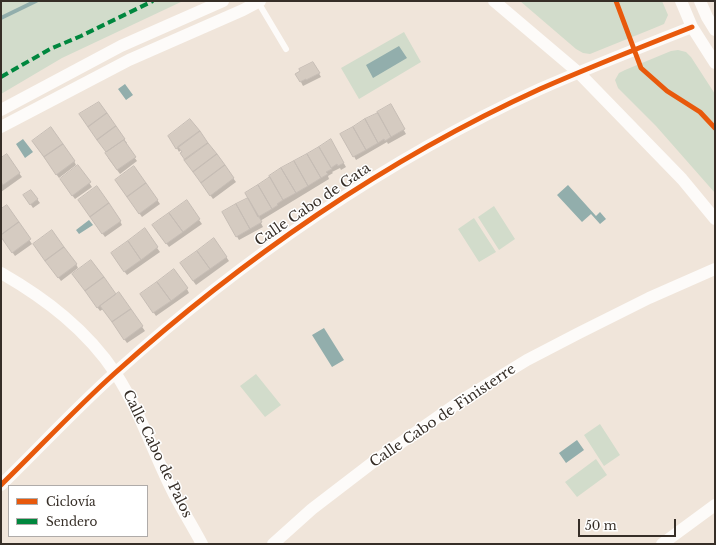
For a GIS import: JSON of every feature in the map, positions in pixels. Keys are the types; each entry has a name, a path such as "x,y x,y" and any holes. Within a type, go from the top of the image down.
{"street":[{"path":"1,110 122,46 224,1"},
{"path":"494,1 579,73 682,179 715,219"},
{"path":"681,1 692,27 715,63"},
{"path":"700,1 711,14 715,30"},
{"path":"1,127 129,60 259,2"},
{"name":"Calle Cabo de Gata","path":"1,485 115,373 198,303 256,258 317,215 392,168 465,127 540,90 625,53 692,27"},
{"name":"Calle Cabo de Finisterre","path":"273,544 312,509 372,463 465,398 526,360 649,298 715,269"},
{"name":"Calle Cabo de Palos","path":"1,273 25,287 61,312 95,347 115,373 128,395 174,494 202,544"},
{"path":"662,544 715,505"}],"lane":[{"path":"259,2 286,49"}],"green space":[{"path":"1,1 183,1 62,58 1,94"},
{"path":"520,1 662,1 668,15 664,24 590,54 583,53 576,49"},
{"path":"404,32 421,62 359,99 341,68"},
{"path":"678,50 686,52 691,57 715,94 715,193 656,126 618,88 615,80 619,73 625,70 671,51"},
{"path":"494,206 515,239 499,250 478,217"},
{"path":"474,218 496,252 479,262 458,229"},
{"path":"256,374 281,405 265,417 240,386"},
{"path":"600,424 620,455 604,466 584,435"},
{"path":"596,459 607,475 577,497 565,482"}],"water":[{"path":"399,46 407,58 373,78 366,65"},
{"path":"125,84 133,95 126,100 118,89"},
{"path":"23,139 33,152 25,158 16,144"},
{"path":"568,185 596,216 600,212 606,219 600,224 591,214 582,222 557,195"},
{"path":"89,220 93,225 79,234 76,230"},
{"path":"324,328 344,360 332,367 312,335"},
{"path":"577,440 584,450 566,463 559,453"}],"building":[{"path":"313,62 320,73 300,82 295,74 300,71 299,69"},
{"path":"99,102 107,113 88,127 79,114"},
{"path":"391,104 405,129 391,137 377,112"},
{"path":"107,113 116,126 97,140 88,127"},
{"path":"378,113 391,137 378,143 365,119"},
{"path":"190,119 200,131 176,149 168,136"},
{"path":"365,119 378,143 366,150 353,127"},
{"path":"116,126 125,139 106,152 97,140"},
{"path":"51,127 63,144 44,157 32,141"},
{"path":"353,127 366,150 353,157 340,134"},
{"path":"200,131 208,143 185,160 178,147"},
{"path":"331,139 344,163 338,166 337,164 331,168 319,147"},
{"path":"124,140 136,157 117,170 105,153"},
{"path":"208,143 217,154 193,172 184,160"},
{"path":"63,144 75,161 56,175 44,157"},
{"path":"319,147 332,169 326,172 328,174 321,178 307,154"},
{"path":"7,154 20,173 3,185 1,182 1,158"},
{"path":"217,154 225,165 201,183 193,172"},
{"path":"307,154 321,178 308,186 294,161"},
{"path":"294,161 308,186 296,193 281,168"},
{"path":"78,165 91,182 72,196 60,179"},
{"path":"225,165 234,178 210,196 201,183"},
{"path":"134,166 146,183 127,197 115,180"},
{"path":"281,168 296,193 283,200 269,176"},
{"path":"270,177 283,200 272,209 258,185"},
{"path":"146,183 158,200 139,214 127,197"},
{"path":"258,185 272,209 258,217 245,193"},
{"path":"97,186 109,203 90,217 78,200"},
{"path":"31,190 38,199 30,205 23,195"},
{"path":"248,198 262,222 250,229 236,204"},
{"path":"187,200 200,219 183,232 169,213"},
{"path":"109,203 121,221 102,234 90,217"},
{"path":"236,204 250,229 236,237 222,212"},
{"path":"7,205 19,222 1,235 1,209"},
{"path":"169,213 183,232 166,244 152,225"},
{"path":"19,222 31,239 12,253 1,235"},
{"path":"145,228 158,247 141,260 128,241"},
{"path":"52,230 64,247 45,261 33,244"},
{"path":"214,238 227,257 210,269 197,251"},
{"path":"128,241 141,260 124,272 111,253"},
{"path":"64,247 77,264 58,278 45,261"},
{"path":"197,251 210,269 193,281 180,263"},
{"path":"91,260 104,277 85,291 72,274"},
{"path":"174,269 188,288 171,301 157,282"},
{"path":"104,277 116,294 97,308 85,291"},
{"path":"157,282 171,301 153,313 140,294"},
{"path":"119,292 131,309 112,322 100,306"},
{"path":"131,309 143,326 124,340 112,322"}],"waterway":[{"path":"1,18 36,1"}],"marked path":[{"path":"1,77 50,49 81,36 153,1"}],"cycle path":[{"path":"616,1 641,68 667,91 700,112 715,128"},
{"path":"1,485 100,387 163,331 264,252 317,215 426,147 483,117 540,89 692,27"}]}
